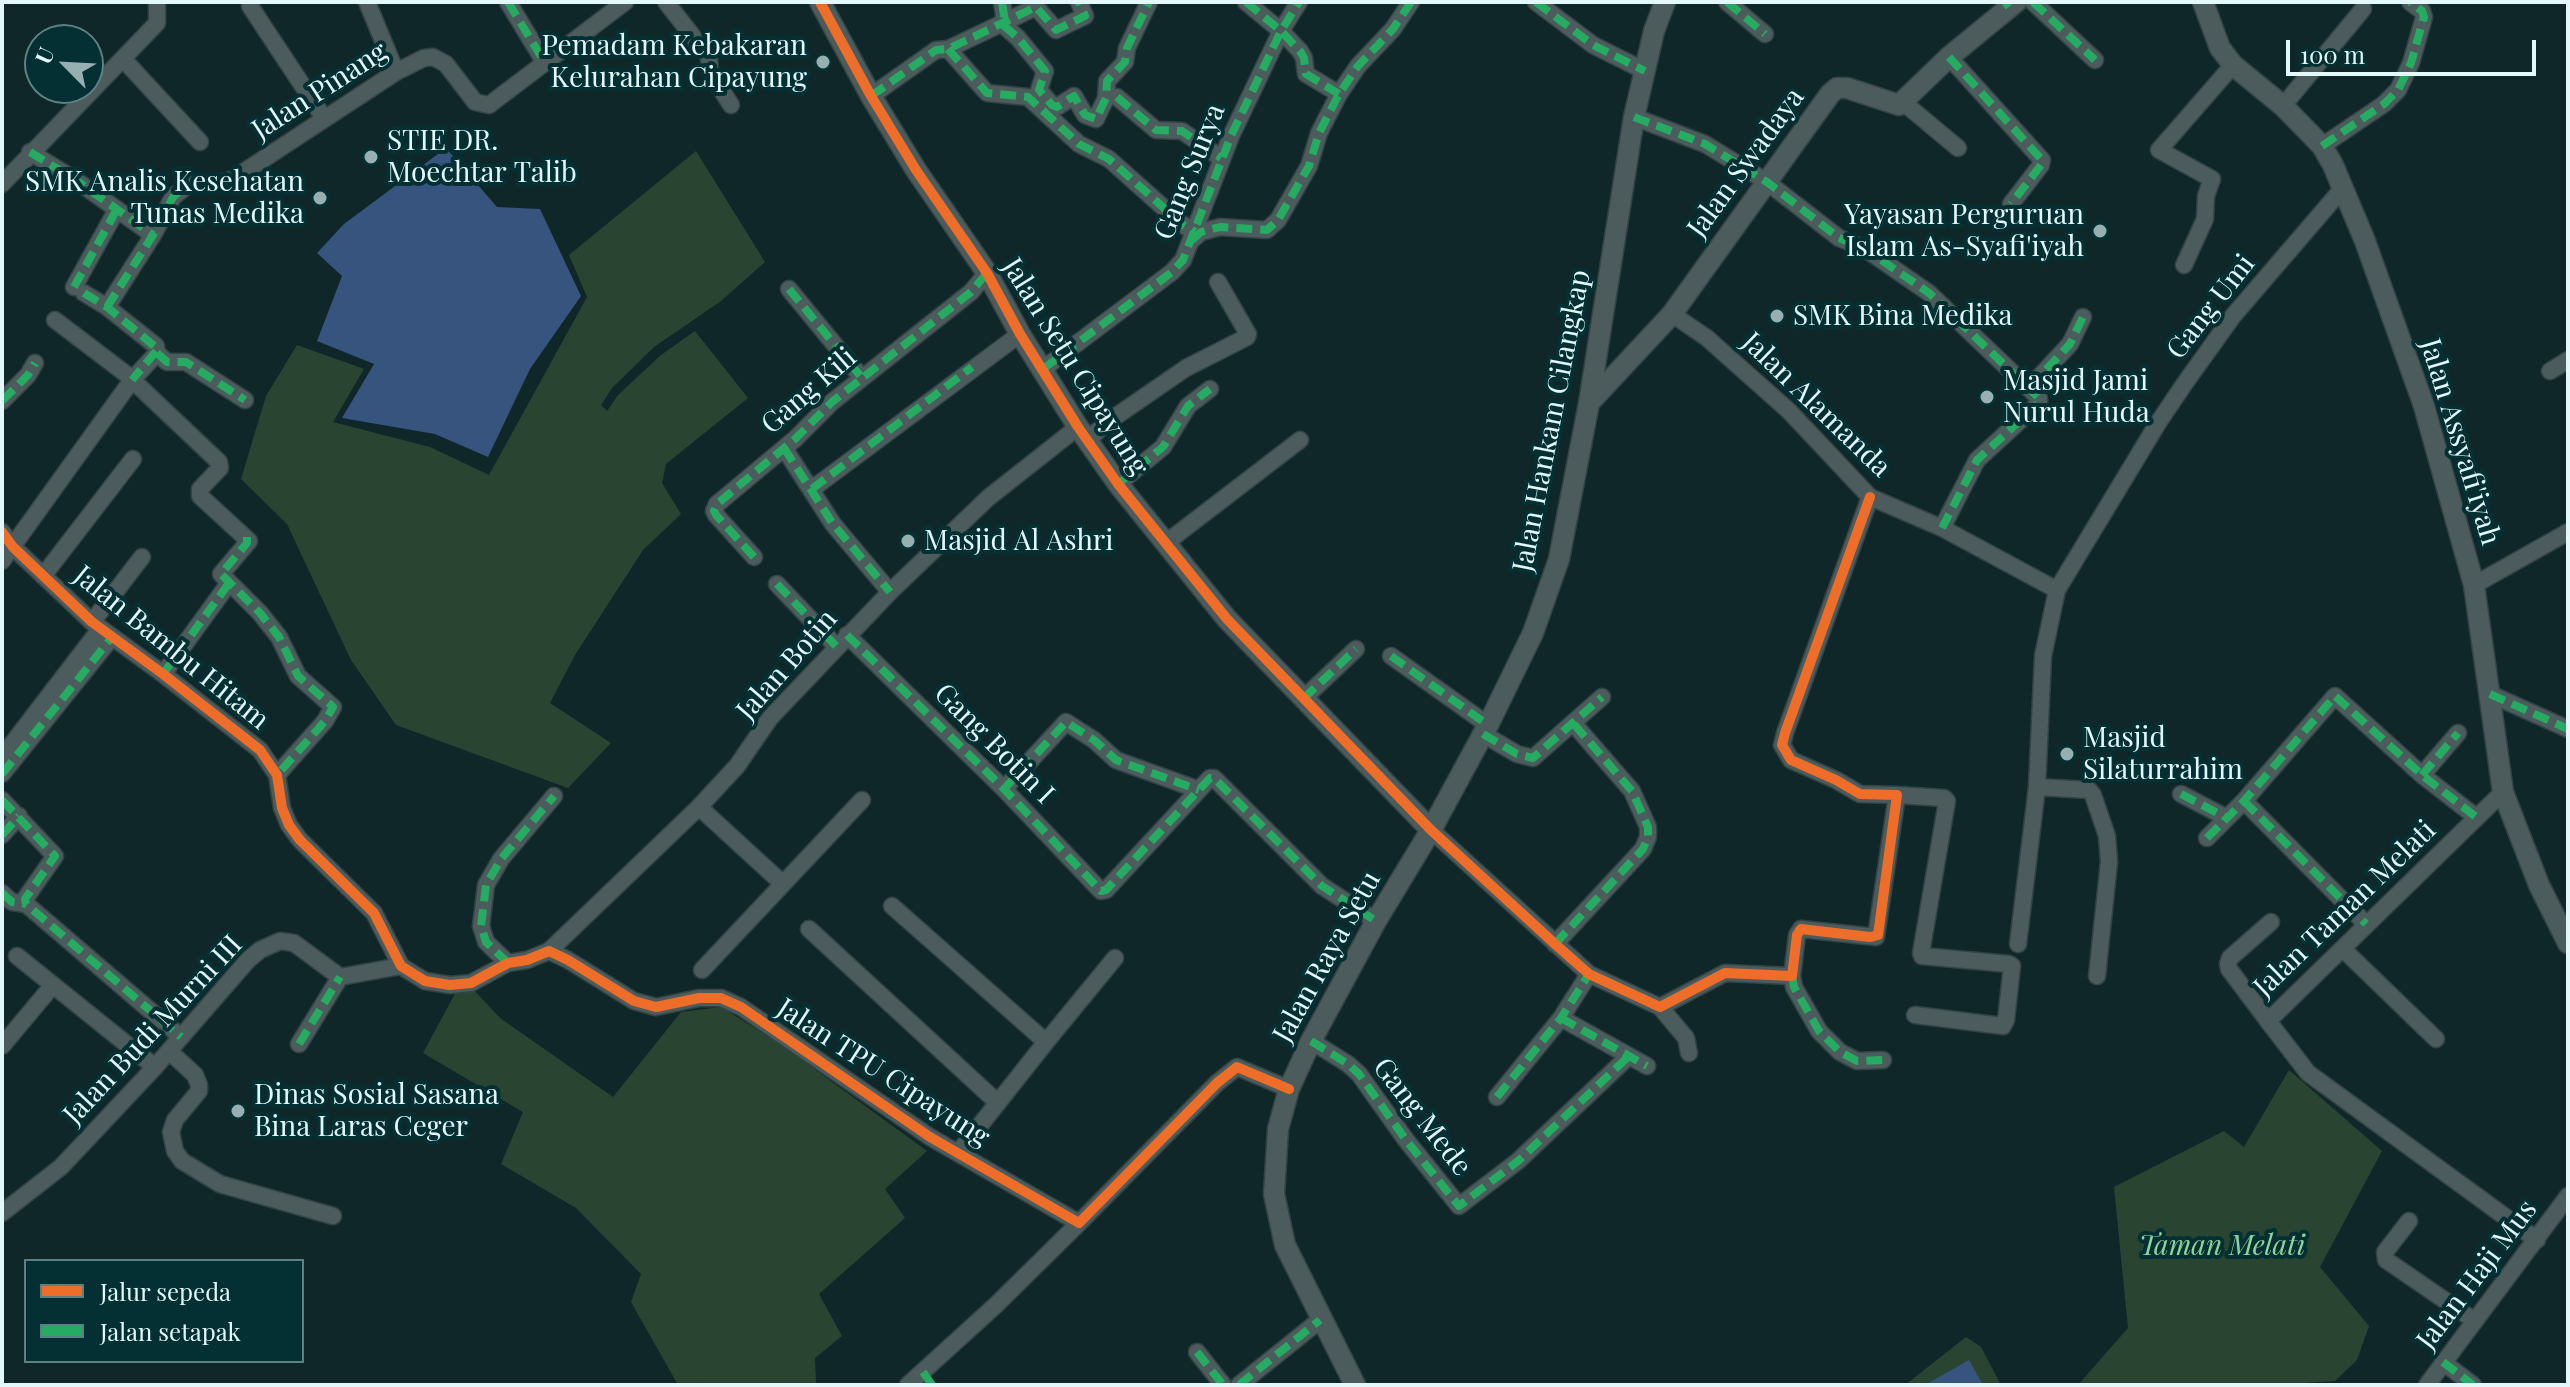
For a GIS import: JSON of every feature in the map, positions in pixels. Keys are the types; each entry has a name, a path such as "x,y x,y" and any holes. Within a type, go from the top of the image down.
{"street":[{"path":"2,184 157,23 157,2"},
{"path":"367,2 396,72"},
{"path":"508,2 545,63"},
{"name":"Jalan Pinang","path":"107,307 181,189 233,179 396,72 424,58 440,59 475,102 489,105 625,2"},
{"path":"666,2 709,57 710,72 731,105"},
{"name":"Jalan Setu Cipayung","path":"820,2 916,170 987,273 1020,334 1118,484 1227,619 1431,830"},
{"path":"1002,2 1002,24"},
{"path":"871,96 936,50 948,49 1037,7 1056,30 1083,17 1085,13 1079,2"},
{"path":"1002,24 1045,71 1039,90 1052,105 1057,107 1074,96 1085,115 1096,119 1106,98 1107,81 1125,62 1127,48 1149,2"},
{"path":"1246,2 1300,51 1306,74 1339,94"},
{"name":"Gang Surya","path":"1043,369 1172,272 1183,260 1221,158 1281,31 1299,2"},
{"path":"948,49 987,93 1028,97 1079,144 1109,159 1193,236 1220,227 1269,229 1301,183 1319,133 1339,94 1358,66 1393,29 1411,2"},
{"path":"1536,2 1593,45 1645,71"},
{"name":"Jalan Hankam Cilangkap","path":"1431,830 1486,730 1533,633 1559,559 1589,403 1634,117 1654,31 1665,2"},
{"path":"1727,2 1765,34"},
{"path":"2033,2 2095,60"},
{"name":"Jalan Assyafi'iyah","path":"2203,2 2220,48 2233,65 2283,106 2322,146 2343,188 2424,406 2474,585 2503,792 2533,870 2568,943"},
{"path":"2322,146 2384,104 2398,90 2411,63 2424,14 2410,2"},
{"path":"1958,148 1904,103 1949,57 2010,4"},
{"path":"250,6 324,118"},
{"path":"2283,106 2363,9"},
{"path":"1949,57 2042,160 2011,204"},
{"path":"124,60 200,142"},
{"path":"2184,265 2205,219 2205,201 2212,179 2159,150 2233,65"},
{"name":"Jalan Swadaya","path":"1589,403 1672,314 1830,94 1837,88 1847,88 1893,105 1904,103"},
{"path":"1117,97 1156,130 1182,131 1221,158"},
{"path":"1634,117 1705,144 1767,182 1839,238 1864,248 1929,293 2039,398 2039,403 1977,460 1942,528"},
{"path":"30,152 153,235"},
{"name":"Gang Umi","path":"2018,944 2037,787 2043,656 2057,590 2185,383 2233,316 2343,188"},
{"path":"117,209 79,290 107,307 156,346 157,353 167,362 186,362 245,400"},
{"name":"Gang Kili","path":"754,557 714,511 717,504 862,378 971,292 987,273"},
{"name":"Jalan Botin","path":"549,951 699,807 737,766 770,718 842,640 988,498 1186,368 1247,337 1218,282"},
{"path":"789,289 862,378"},
{"name":"Jalan Alamanda","path":"1672,314 1707,338 1789,411 1870,497 1942,528 2057,590"},
{"path":"2030,387 2070,344 2083,317"},
{"path":"55,320 132,380 219,462 220,468 200,489 200,496 249,541 221,573 279,637 298,676 333,704 325,721 277,775"},
{"path":"812,489 1020,334"},
{"path":"2,561 132,380 157,353"},
{"path":"2550,371 2568,360"},
{"path":"2,401 28,375 35,363"},
{"path":"1118,484 1163,447 1188,406 1210,389"},
{"path":"1167,542 1300,440"},
{"path":"784,448 833,524 890,592"},
{"path":"43,576 133,459"},
{"path":"1870,497 1782,745 1791,760 1858,793 1944,798 1947,801 1922,956 2012,966 2006,1020 2003,1026 1915,1015"},
{"name":"Jalan Bambu Hitam","path":"2,532 13,547 101,630 248,738 270,762 277,775 282,808 289,825 315,856 374,913 401,966"},
{"path":"2474,585 2568,532"},
{"path":"2,774 101,630 142,557"},
{"path":"163,674 229,583"},
{"name":"Gang Botin I","path":"777,584 1004,789 1101,891 1106,890 1199,790"},
{"path":"2,757 101,630"},
{"path":"1303,699 1356,649"},
{"path":"1391,656 1517,754 1533,758 1602,697"},
{"path":"2490,694 2568,729"},
{"path":"2207,838 2244,801 2335,696 2422,775 2476,817"},
{"path":"1004,789 1066,722 1071,723 1125,765 1199,790 1210,778 1219,781 1322,886 1376,921"},
{"path":"1555,944 1643,849 1648,837 1648,827 1632,791 1573,723"},
{"path":"2422,775 2458,733"},
{"path":"2037,787 2089,790 2107,836 2109,862 2097,976"},
{"name":"Jalan Taman Melati","path":"2503,792 2268,1021 2308,1073 2537,1240"},
{"path":"2181,794 2227,818"},
{"path":"1883,1060 1857,1061 1840,1052 1819,1031 1794,987 1792,976 1797,935 1801,929 1870,937 1878,935 1897,795"},
{"path":"508,963 486,942 481,926 486,885 501,859 554,796"},
{"path":"2,800 55,858 25,899 26,904"},
{"path":"702,970 862,800"},
{"path":"2244,801 2366,924"},
{"path":"699,807 783,884"},
{"path":"2,835 19,816"},
{"path":"1431,830 1589,974 1660,1007 1686,1038 1689,1053"},
{"name":"Jalan Raya Setu","path":"1355,1385 1285,1245 1274,1194 1278,1129 1289,1089 1311,1041 1376,921 1431,830"},
{"path":"2,893 12,902 26,904 181,1037"},
{"path":"892,906 1046,1042"},
{"path":"2268,1021 2228,967 2230,958 2271,922"},
{"path":"809,929 998,1103"},
{"name":"Jalan Budi Murni III","path":"2,1213 61,1167 155,1067 248,960 271,944 280,941 294,943 340,977"},
{"path":"2344,950 2436,1039"},
{"path":"299,1044 340,977 401,966 425,981 450,985 471,983 508,963 527,960 549,951"},
{"name":"Jalan TPU Cipayung","path":"549,951 634,1001 656,1007 699,998 721,998 741,1007 930,1137 1079,1223"},
{"path":"17,956 155,1067"},
{"path":"958,1153 1115,958"},
{"path":"1660,1007 1725,973 1792,976"},
{"path":"1497,1097 1561,1018 1589,974"},
{"path":"2,1046 53,985"},
{"path":"1561,1018 1647,1066"},
{"name":"Gang Mede","path":"1311,1041 1359,1074 1459,1206 1518,1161 1629,1056"},
{"path":"169,1051 195,1075 199,1085 199,1091 175,1120 171,1132 175,1151 182,1161 220,1184 333,1216"},
{"path":"908,1385 928,1378 1217,1083 1237,1067 1289,1089"},
{"name":"Jalan Haji Mus","path":"2427,1385 2568,1196"},
{"path":"2409,1221 2385,1252 2385,1257 2475,1321"},
{"path":"1239,1385 1320,1320"},
{"path":"1197,1352 1223,1385"},
{"path":"2443,1362 2473,1385"}],"green space":[{"path":"696,151 765,262 721,301 654,347 612,388 601,405 607,411 618,395 661,355 695,331 748,398 666,464 662,483 681,514 643,550 575,655 550,703 611,743 568,788 396,725 351,660 287,524 241,479 266,396 297,345 364,369 333,422 430,447 489,475 587,297 569,255"},
{"path":"473,989 500,1018 613,1097 681,1012 721,1007 780,1044 927,1151 885,1189 905,1218 819,1294 842,1336 815,1358 816,1385 701,1385 699,1382 696,1385 678,1385 631,1302 641,1274 576,1208 501,1164 523,1112 423,1053 457,990"},
{"name":"Taman Melati","path":"2289,1070 2382,1151 2320,1267 2369,1326 2357,1360 2335,1381 2272,1385 2078,1385 2128,1328 2114,1187 2224,1131 2244,1147"},
{"path":"1966,1337 1981,1347 2001,1385 1905,1385"}],"water":[{"path":"446,148 497,207 540,209 581,296 530,369 488,457 435,434 342,418 374,364 317,341 342,276 317,253 344,224"},
{"path":"1969,1360 1983,1385 1925,1385"}],"marked path":[{"path":"508,2 545,63"},
{"path":"1002,2 1002,24 1045,71 1039,90 1057,107 1074,96 1085,115 1096,119 1106,98 1107,81 1125,62 1127,48 1149,2"},
{"path":"871,96 936,50 948,49 1036,7 1056,30 1085,16 1079,2"},
{"path":"1246,2 1300,51 1306,74 1339,94"},
{"path":"1043,369 1172,272 1183,260 1231,136 1281,31 1299,2"},
{"path":"1192,240 1201,232 1220,227 1267,230 1278,220 1309,166 1319,133 1339,94 1358,66 1393,29 1411,2"},
{"path":"1536,2 1593,45 1645,71"},
{"path":"1727,2 1765,34"},
{"path":"2005,2 2009,7"},
{"path":"2033,2 2095,60"},
{"path":"2322,146 2384,104 2398,90 2411,63 2424,17 2422,11 2410,2"},
{"path":"948,49 987,93 1028,97 1079,144 1109,159 1183,225 1195,232"},
{"path":"1949,57 2042,160 2011,204"},
{"path":"1117,97 1156,130 1182,131 1221,158"},
{"path":"1634,117 1705,144 1767,182 1839,238 1864,248 1929,293 2039,398 2039,403 1977,460 1942,528"},
{"path":"30,152 153,235"},
{"path":"107,307 153,235 173,197 188,185 233,179"},
{"path":"74,287 117,209"},
{"path":"754,557 716,515 717,504 795,439 832,402 971,292 987,273"},
{"path":"789,289 862,378"},
{"path":"84,293 107,307 158,349 132,380"},
{"path":"2030,387 2070,344 2083,317"},
{"path":"157,353 167,362 186,362 245,400"},
{"path":"2,401 28,375 35,363"},
{"path":"812,489 972,367"},
{"path":"1118,484 1163,447 1188,406 1210,389"},
{"path":"784,448 833,524 890,592"},
{"path":"247,537 247,543 221,574 279,637 298,676 333,707 325,721 277,775"},
{"path":"163,674 229,583"},
{"path":"777,584 836,646"},
{"path":"847,635 1004,789 1101,891 1106,890 1210,778 1214,778 1322,886 1376,921"},
{"path":"2,774 112,637"},
{"path":"1303,699 1356,649"},
{"path":"1391,656 1488,725"},
{"path":"2490,694 2568,729"},
{"path":"2207,838 2244,801 2335,696 2422,775 2476,817"},
{"path":"1483,734 1517,754 1533,758 1602,697"},
{"path":"1004,789 1066,722 1094,740 1116,760 1199,790"},
{"path":"1555,944 1643,849 1648,837 1648,827 1632,791 1573,723"},
{"path":"2422,775 2458,733"},
{"path":"2181,794 2227,818"},
{"path":"508,963 486,942 481,926 486,885 501,859 554,796"},
{"path":"2,800 55,856 25,899 26,904 181,1037"},
{"path":"2244,801 2366,924"},
{"path":"2,835 19,816"},
{"path":"2,893 12,902 26,904"},
{"path":"1497,1097 1561,1018 1589,974"},
{"path":"1792,976 1794,987 1819,1031 1840,1052 1857,1061 1883,1060"},
{"path":"299,1044 340,977"},
{"path":"1561,1018 1647,1066"},
{"path":"1311,1041 1359,1074 1459,1206 1518,1161 1629,1056"},
{"path":"1239,1385 1320,1320"},
{"path":"1197,1352 1223,1385"},
{"path":"2443,1362 2473,1385"},
{"path":"923,1372 932,1385"}],"cycle path":[{"path":"820,2 871,96 916,170 987,273 1020,334 1078,427 1118,484 1227,619 1431,830 1555,944 1589,974 1660,1007 1725,973 1792,976 1797,935 1801,929 1870,937 1878,935 1897,795 1860,794 1791,760 1782,745 1870,497"},
{"path":"2,532 13,547 92,622 260,750 277,775 282,808 289,825 300,840 374,913 401,966 425,981 450,985 471,983 508,963 527,960 549,951 634,1001 656,1007 699,998 721,998 741,1007 930,1137 1079,1223 1217,1083 1237,1067 1289,1089"}],"place":[{"name":"Pemadam Kebakaran Kelurahan Cipayung","path":"823,62"},
{"name":"STIE DR. Moechtar Talib","path":"371,157"},
{"name":"SMK Analis Kesehatan Tunas Medika","path":"320,198"},
{"name":"Yayasan Perguruan Islam As-Syafi'iyah","path":"2100,231"},
{"name":"SMK Bina Medika","path":"1777,316"},
{"name":"Masjid Jami Nurul Huda","path":"1987,397"},
{"name":"Masjid Al Ashri","path":"908,541"},
{"name":"Masjid Silaturrahim","path":"2067,754"},
{"name":"Dinas Sosial Sasana Bina Laras Ceger","path":"238,1111"}]}
